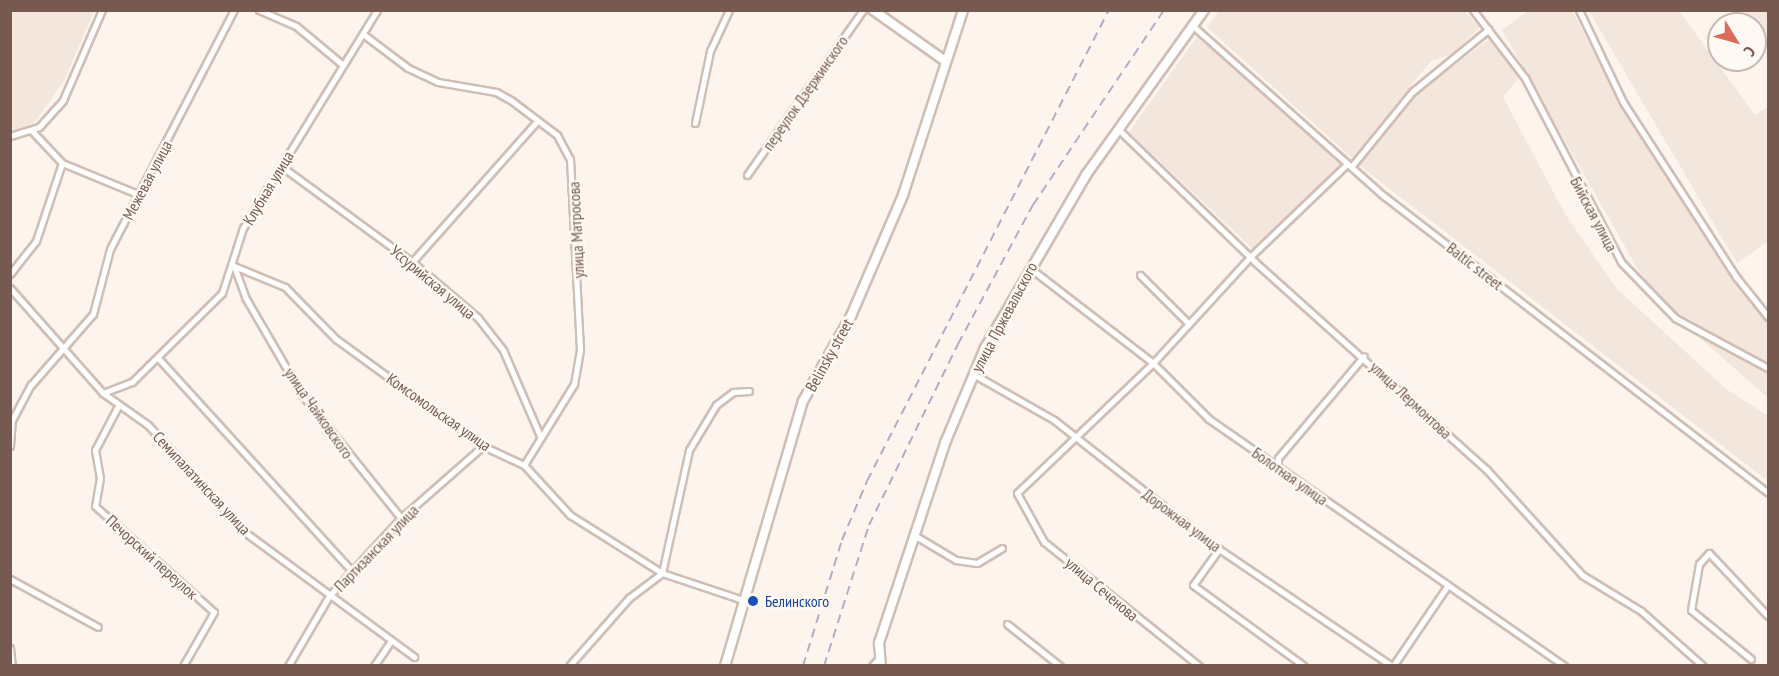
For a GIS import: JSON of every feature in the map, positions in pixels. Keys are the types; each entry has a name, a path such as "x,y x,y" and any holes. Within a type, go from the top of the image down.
{"main road":[{"path":"873,10 945,61"},
{"name":"Belinsky street","path":"725,662 803,401 874,265 903,195 963,10"},
{"name":"улица Пржевальского","path":"880,662 915,535 973,374 1029,267 1119,129 1204,10"}],"street":[{"path":"10,136 32,131 63,100 102,10"},
{"name":"Межевая улица","path":"11,420 62,347 93,314 110,249 234,10"},
{"path":"259,10 296,26 343,65"},
{"name":"Клубная улица","path":"103,393 132,382 222,293 234,266 243,228 377,10"},
{"path":"695,123 710,51 729,10"},
{"name":"переулок Дзержинского","path":"747,175 863,10"},
{"name":"Бийская улица","path":"1473,10 1489,29 1550,120 1554,140 1621,262 1675,318 1768,368"},
{"path":"1579,10 1623,102 1737,278 1768,317"},
{"name":"Baltic street","path":"1193,26 1349,165 1768,493"},
{"path":"1077,437 1154,363 1251,256 1349,165 1412,92 1489,29"},
{"name":"улица Матросова","path":"363,34 408,68 438,82 496,92 557,135 570,159 580,350 574,384 524,465"},
{"path":"412,262 537,121"},
{"name":"улица Лермонтова","path":"1119,129 1251,256 1486,469 1582,575 1641,611 1702,666"},
{"path":"32,131 62,164 140,195"},
{"path":"10,274 36,241 62,164"},
{"name":"Уссурийская улица","path":"281,166 412,262 478,318 503,350 540,436"},
{"name":"Комсомольская улица","path":"234,266 285,287 336,339 483,446 524,465 570,515 662,573 743,600"},
{"name":"улица Чайковского","path":"234,266 245,297 302,395 401,518"},
{"name":"Болотная улица","path":"1029,267 1154,363 1209,418 1565,666"},
{"path":"1140,275 1189,324"},
{"name":"Семипалатинская улица","path":"10,288 117,408 148,425 246,533 329,597 414,657"},
{"path":"1278,468 1278,458 1364,356"},
{"path":"158,358 352,571"},
{"name":"Дорожная улица","path":"973,374 1077,437 1219,549 1392,666"},
{"path":"568,666 629,598 662,573 689,450 716,405 733,392 749,391"},
{"name":"Печорский переулок","path":"117,408 95,450 99,478 95,506 214,612 183,666"},
{"path":"10,446 11,420"},
{"name":"улица Сеченова","path":"1077,437 1029,478 1017,501 1044,542 1199,666"},
{"name":"Партизанская улица","path":"288,666 329,597 352,571 401,518 483,446"},
{"path":"915,535 956,560 977,562 1002,548"},
{"path":"1219,549 1193,585 1304,666"},
{"path":"1751,659 1691,610 1699,564 1709,553 1768,616"},
{"path":"10,579 98,627"},
{"path":"1392,666 1448,585"},
{"path":"1008,624 1060,666"},
{"path":"374,666 391,641"},
{"path":"10,648 12,666"},
{"path":"872,666 880,662"}],"shaded area":[{"path":"11,10 94,11 64,81 32,126 15,131 10,129"},
{"path":"1219,11 1464,11 1480,27 1452,54 1431,61 1352,158 1207,27"},
{"path":"1528,11 1572,11 1622,107 1717,257 1768,321 1768,398 1675,316 1640,273 1502,30"},
{"path":"1589,11 1679,11 1707,49 1707,72 1724,72 1755,115 1768,107 1768,241 1737,263"},
{"path":"1768,11 1768,57 1767,12 1733,12"},
{"path":"1493,36 1519,78 1503,97 1565,214 1616,288 1726,389 1768,416 1768,481 1359,165 1417,94"},
{"path":"1197,37 1342,164 1254,250 1129,132"}],"railway":[{"path":"803,666 842,540 867,481 1109,10"},
{"path":"824,666 869,525 958,344 1033,205 1164,10"}],"place":[{"name":"Белинского","path":"753,601"}]}
